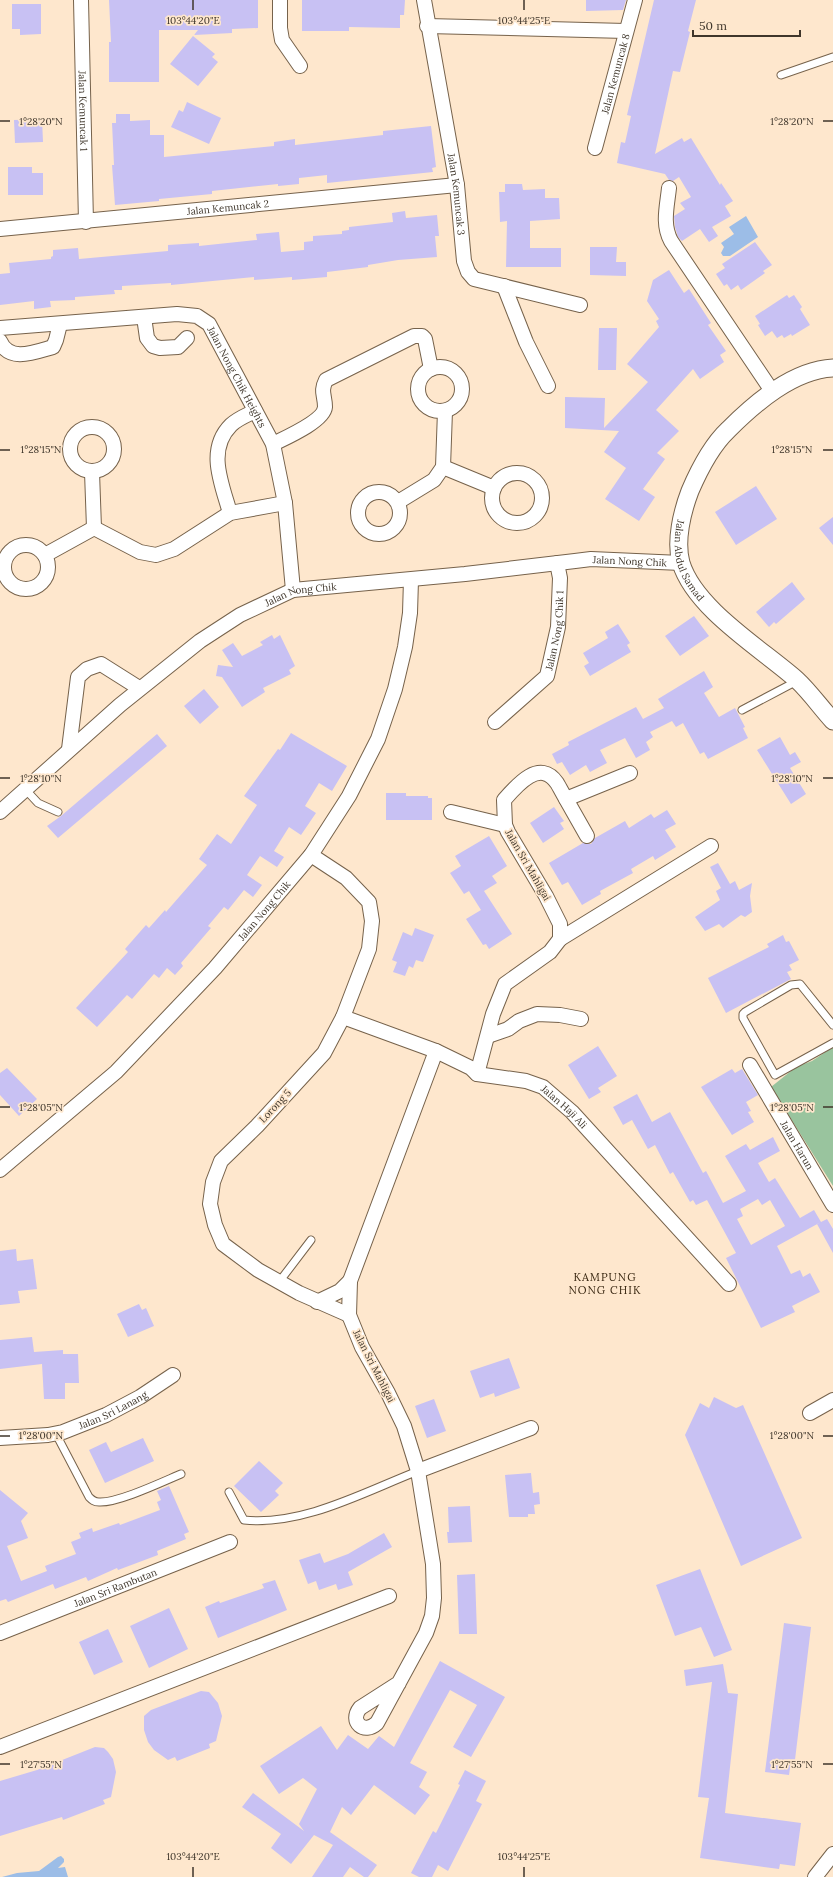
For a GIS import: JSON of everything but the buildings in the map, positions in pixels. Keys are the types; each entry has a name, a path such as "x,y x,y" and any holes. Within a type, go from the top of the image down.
{"street":[{"name":"Jalan Kemuncak 1","path":"81,0 86,222"},
{"path":"280,0 280,28 282,40 300,66"},
{"name":"Jalan Kemuncak 3","path":"424,0 427,26 457,185 464,261 468,272 474,279 580,305"},
{"name":"Jalan Kemuncak 8","path":"596,148 635,0"},
{"path":"427,26 626,31"},
{"name":"Jalan Kemuncak 2","path":"0,229 86,222 457,185"},
{"path":"669,188 665,224 669,236 772,391"},
{"path":"504,286 526,342 548,386"},
{"name":"Jalan Nong Chik Heights","path":"0,328 177,314 197,316 208,324 273,444 285,503 293,590"},
{"path":"144,317 147,338 153,346 160,348 178,347 187,338"},
{"path":"0,340 3,348 12,353 25,355 37,352 52,347 56,340 60,324"},
{"path":"273,444 316,420 324,413 325,406 322,394 326,380 414,336 422,336 425,339 431,368"},
{"path":"431,368 446,368 452,371 461,382 461,397 457,403 445,411 430,409 420,399 418,385 425,372 431,368"},
{"name":"Jalan Abdul Samad","path":"833,368 826,368 802,376 772,391 751,407 721,437 698,472 686,501 680,529 681,563 694,588 724,621 798,681 833,721"},
{"path":"230,513 217,464 217,452 220,441 231,425 255,411"},
{"path":"398,502 434,480 443,467 445,411"},
{"path":"443,467 494,488"},
{"path":"92,472 94,528"},
{"path":"94,528 140,552 156,556 174,549 230,513 285,503"},
{"path":"45,555 94,528"},
{"name":"Jalan Nong Chik","path":"0,812 25,788 139,688 200,641 240,615 293,590 411,580 591,560 681,563"},
{"name":"Jalan Nong Chik 1","path":"494,722 540,685 547,676 558,627 560,578 557,563"},
{"name":"Jalan Nong Chik","path":"0,1170 116,1072 215,968 311,855 348,796 378,739 394,689 404,647 410,613 411,580"},
{"path":"69,749 74,694 78,677 82,673 87,669 101,664 139,688"},
{"name":"Jalan Sri Mahligai","path":"560,940 560,924 546,896 505,825 504,800 524,779 537,772 548,774 556,782 587,836"},
{"path":"566,799 630,773"},
{"path":"451,812 505,825"},
{"path":"477,1074 494,1009 505,984 550,952 560,940 711,846"},
{"name":"Lorong 5","path":"311,855 346,878 369,902 372,921 369,949 343,1017 324,1053 257,1126 221,1161 213,1182 210,1204 215,1225 223,1244 258,1270 317,1302 350,1315"},
{"path":"488,1036 508,1029 519,1021 537,1014 560,1015 581,1020"},
{"name":"Jalan Haji Ali","path":"343,1017 436,1051 471,1068 477,1074 526,1081 543,1087 572,1112 729,1284"},
{"name":"Jalan Sri Mahligai","path":"399,1683 426,1633 432,1616 434,1598 433,1564 418,1471 404,1426 388,1393 362,1347 350,1315 350,1281 436,1051"},
{"name":"Jalan Harun","path":"750,1065 833,1205"},
{"path":"317,1302 340,1291 350,1281"},
{"name":"Jalan Sri Lanang","path":"0,1438 56,1434 106,1415 140,1397 173,1375"},
{"path":"810,1413 833,1400"},
{"path":"418,1471 531,1428"},
{"name":"Jalan Sri Rambutan","path":"0,1633 230,1542"},
{"path":"0,1746 389,1596"},
{"path":"815,1877 833,1854"}],"lane":[{"path":"781,75 833,57"},
{"path":"742,710 798,681"},
{"path":"25,788 38,803 58,812"},
{"path":"833,1025 800,984 791,985 743,1014 743,1018 775,1075 833,1043"},
{"path":"280,1282 311,1240"},
{"path":"56,1434 89,1497 94,1502 115,1500 181,1474"},
{"path":"229,1492 244,1520 263,1522 311,1513 418,1471"}],"green space":[{"path":"833,1047 833,1186 771,1087 796,1067 812,1061"}],"water":[{"path":"746,216 758,237 730,256 723,256 721,253 724,247 721,243 734,234 729,227"},
{"path":"61,1856 64,1859 64,1862 58,1868 65,1867 68,1877 2,1877 17,1873 39,1871"}],"district":[{"name":"KAMPUNG NONG CHIK","path":"605,1283"}]}
